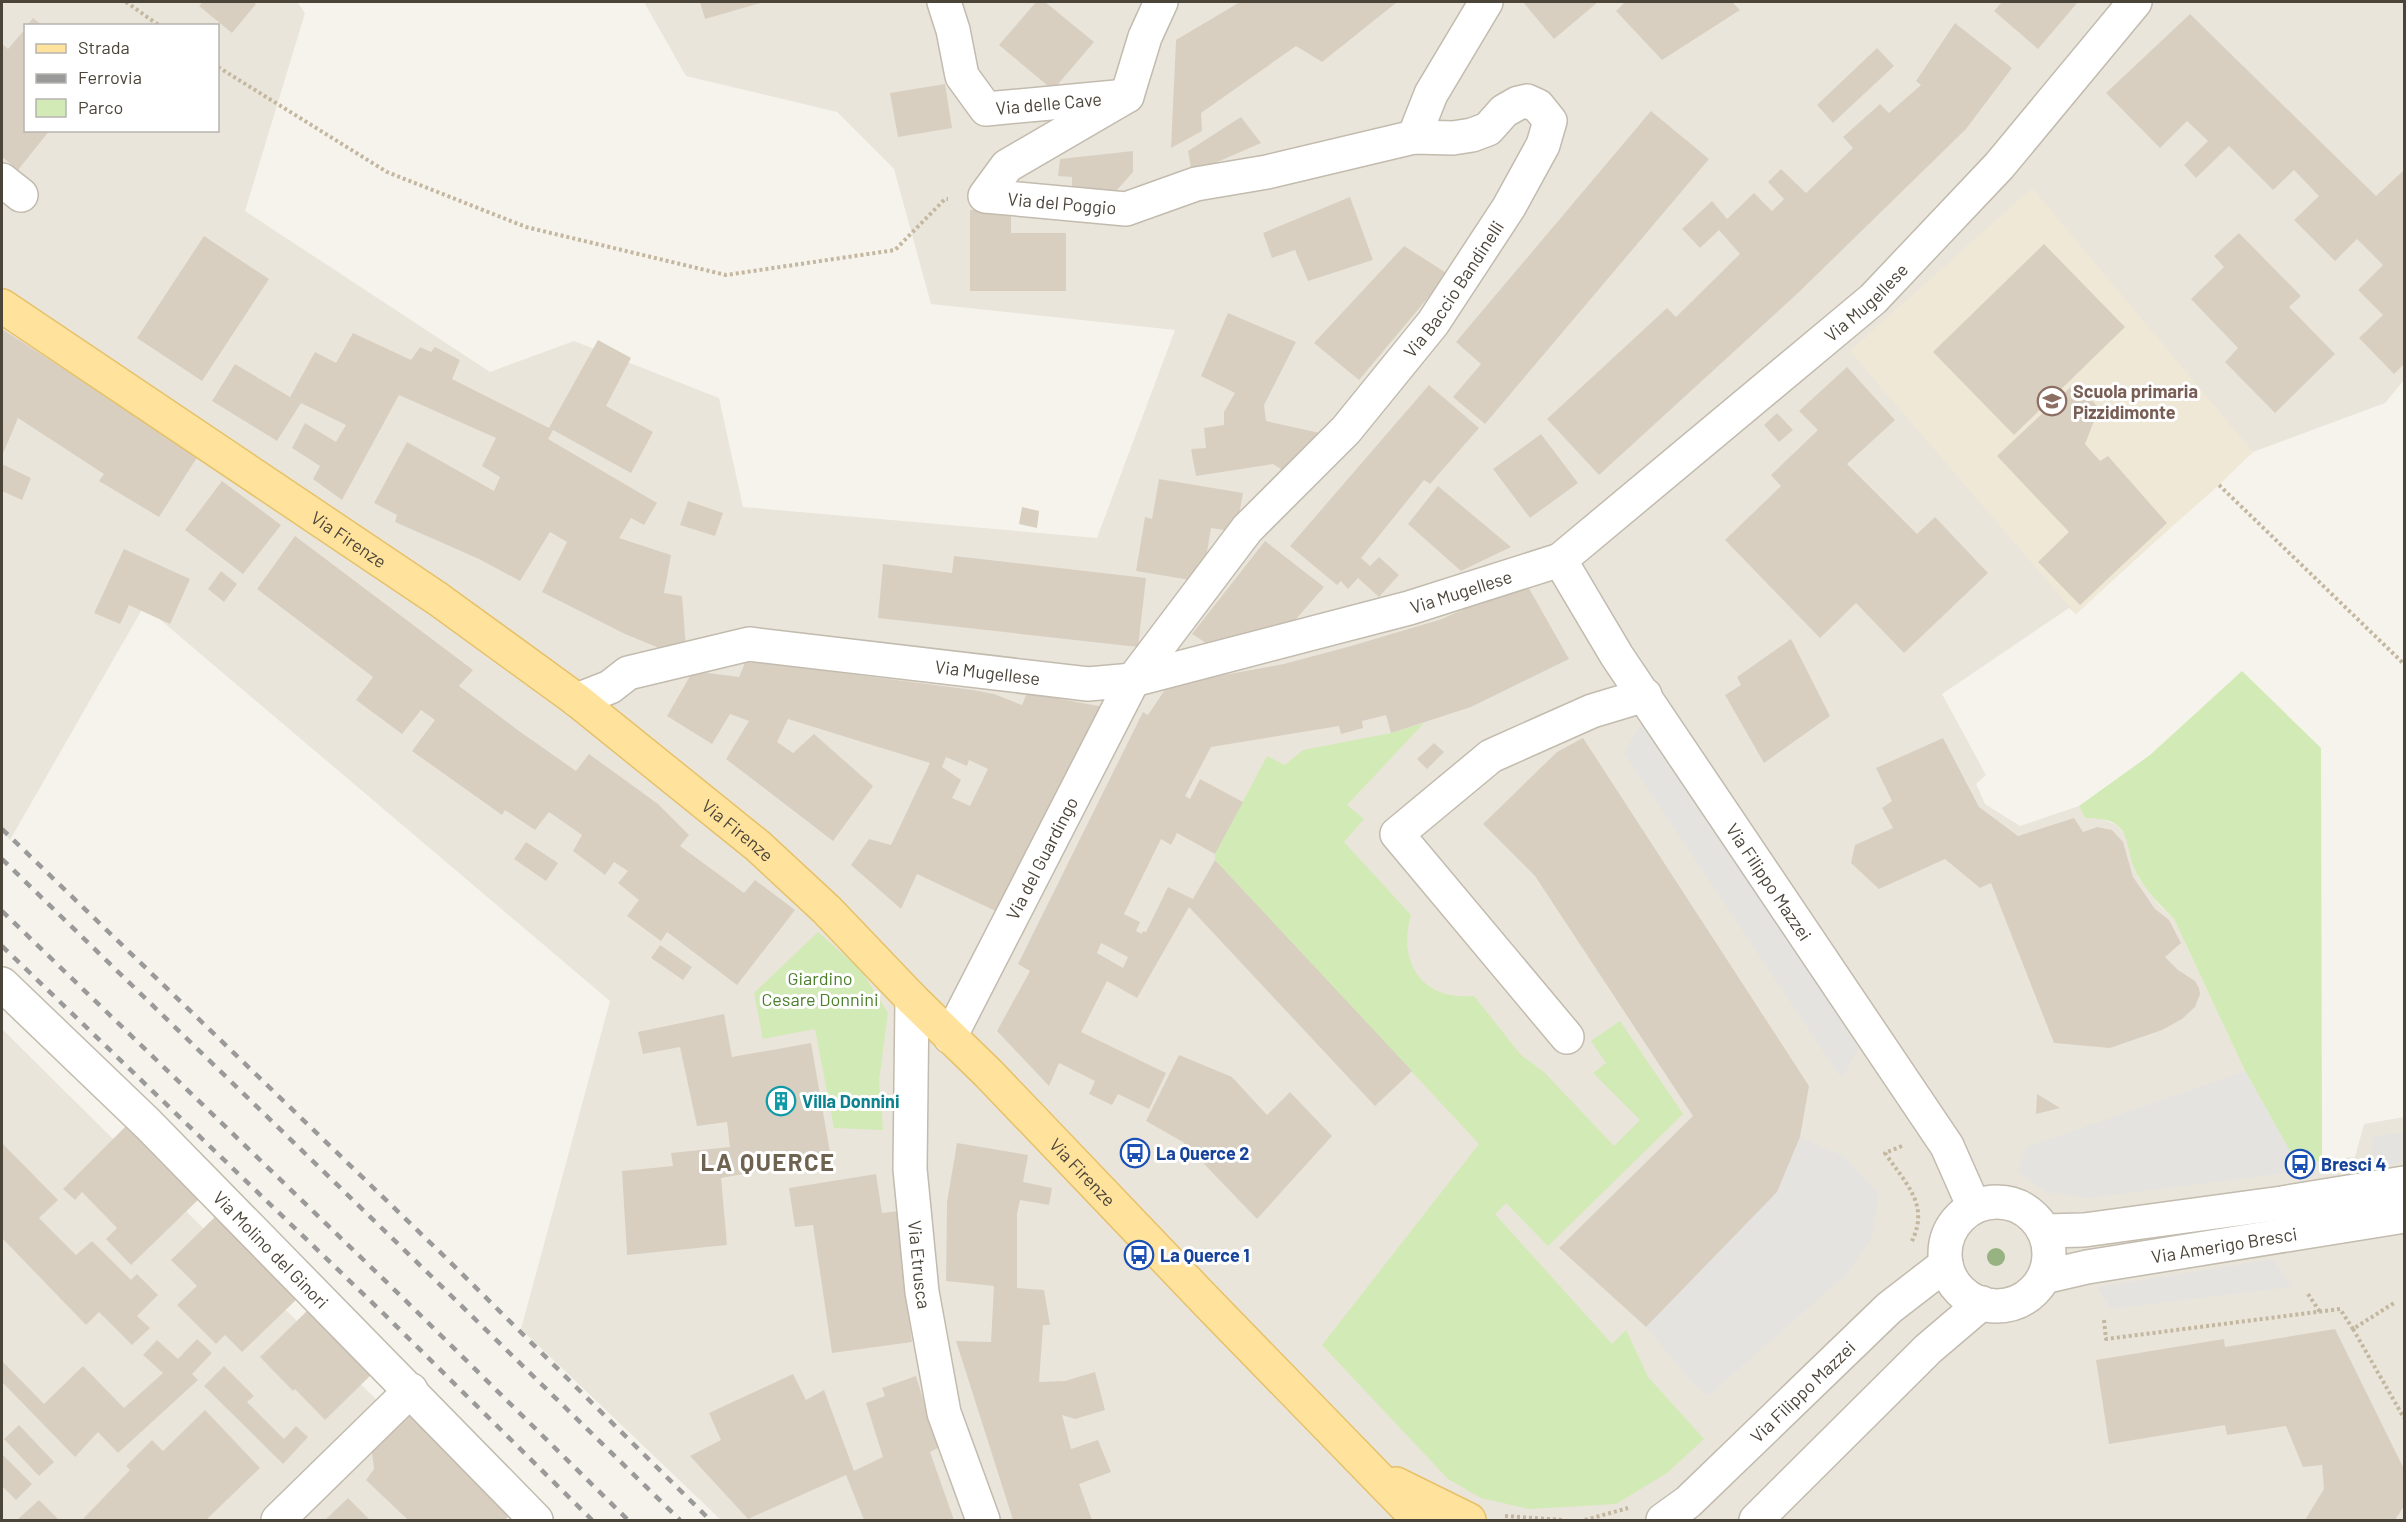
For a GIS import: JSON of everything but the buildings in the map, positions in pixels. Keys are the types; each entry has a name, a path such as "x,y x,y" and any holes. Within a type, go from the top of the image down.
{"main road":[{"name":"Via Firenze","path":"2,306 438,599 578,700 758,846 827,910 912,999 1005,1090 1419,1521"},
{"name":"Via Firenze","path":"1375,1474 1469,1521"}],"street":[{"name":"Via delle Cave","path":"944,2 953,30 962,76 987,109 1127,96 1145,37 1161,2"},
{"path":"1413,137 1431,94 1486,2"},
{"name":"Via Mugellese","path":"578,700 610,687 628,673 749,644 1088,684 1133,680 1409,608 1560,560 1873,299 1999,166 2135,2"},
{"name":"Via del Poggio","path":"985,196 1007,166 1127,96"},
{"name":"Via Baccio Bandinelli","path":"1133,680 1247,529 1346,430 1433,323 1509,207 1543,146 1550,121 1538,106 1527,101 1518,102 1504,111 1488,129 1472,135 1453,138 1413,137"},
{"name":"Via del Poggio","path":"985,196 1126,209 1196,184 1267,172 1413,137"},
{"name":"Via Filippo Mazzei","path":"1560,560 1617,656 1947,1146 1974,1207"},
{"name":"Via del Guardingo","path":"950,1036 1133,680"},
{"path":"1567,1036 1397,834 1491,756 1592,711 1645,695"},
{"name":"Via Molino del Ginori","path":"2,984 148,1124 411,1390 536,1521"},
{"name":"Via Etrusca","path":"912,999 910,1169 922,1292 944,1413 981,1517"},
{"name":"Via Amerigo Bresci","path":"2044,1231 2096,1228 2404,1183"},
{"path":"1990,1202 2006,1202 2022,1208 2035,1218 2044,1231 2049,1246 2049,1262 2044,1277 2036,1289 2025,1298 2011,1304 1996,1306 1982,1303 1969,1298 1951,1277 1946,1264 1948,1237 1959,1220 1974,1207 1990,1202"},
{"name":"Via Amerigo Bresci","path":"2044,1277 2087,1267 2404,1216"},
{"name":"Via Filippo Mazzei","path":"1663,1521 1688,1502 1889,1308 1946,1264"},
{"path":"1756,1521 1928,1349 1982,1303"},
{"path":"278,1521 411,1390"}],"path":[{"path":"126,2 157,24"},
{"path":"219,68 387,172 526,227 726,275 895,250 945,199 985,196"},
{"path":"2220,485 2404,664"},
{"path":"2308,1294 2320,1312"},
{"path":"2353,1329 2394,1303"},
{"path":"2104,1320 2106,1339 2340,1309 2404,1418"}],"shaded area":[{"path":"2,2 297,2 305,13 245,211 490,372 574,341 719,398 743,507 1097,538 1175,330 931,304 894,169 837,112 686,76 644,2 2404,2 2404,380 2385,403 2253,452 2076,614 2069,608 1942,694 1986,775 1976,784 1985,804 2020,826 2079,806 2085,818 2099,818 2117,825 2127,837 2139,879 2159,905 2174,919 2245,1071 2296,1162 2355,1157 2364,1124 2404,1117 2404,1520 721,1520 521,1329 610,1001 144,606 10,840 2,831"},
{"name":"Scuola primaria Pizzidimonte","path":"2032,188 2253,452 2076,614 1850,351"},
{"path":"1644,719 1858,1048 1842,1079 1624,753"},
{"path":"2,1029 498,1520 2,1520"},
{"path":"2245,1071 2301,1171 2089,1198 2046,1192 2018,1172 2026,1147"},
{"path":"2404,1132 2404,1162 2368,1169 2373,1137"},
{"path":"1800,1137 1845,1157 1879,1194 1871,1239 1848,1273 1708,1396 1693,1384 1646,1327 1777,1192"},
{"path":"2273,1259 2292,1287 2110,1309 2097,1287"}],"green space":[{"path":"2242,671 2321,748 2322,1161 2296,1162 2245,1071 2174,919 2159,904 2138,876 2125,835 2113,823 2102,819 2085,818 2079,806 2150,755"},
{"path":"1424,723 1347,805 1364,819 1344,842 1411,915 1408,949 1411,963 1418,975 1440,992 1456,996 1474,996 1521,1055 1544,1072 1614,1146 1640,1120 1593,1073 1606,1063 1591,1041 1620,1021 1683,1114 1548,1246 1506,1203 1495,1214 1612,1344 1626,1330 1648,1377 1704,1439 1667,1473 1616,1504 1529,1509 1481,1498 1448,1479 1322,1345 1479,1144 1215,860 1215,854 1267,756 1285,765 1303,750 1391,733"},
{"name":"Giardino Cesare Donnini","path":"818,932 861,970 888,1013 879,1081 883,1130 834,1128 815,1029 763,1039 754,993"}],"railway":[{"path":"2,829 445,1257 710,1520"},
{"path":"2,859 680,1520"},
{"path":"2,911 403,1298 628,1520"},
{"path":"2,946 384,1314 592,1520"}],"place":[{"name":"Scuola primaria Pizzidimonte","path":"2052,401"},
{"name":"Villa Donnini","path":"781,1101"},
{"name":"La Querce 2","path":"1135,1153"},
{"name":"Bresci 4","path":"2300,1164"},
{"name":"La Querce 1","path":"1139,1255"}],"district":[{"name":"LA QUERCE","path":"768,1161"}]}
